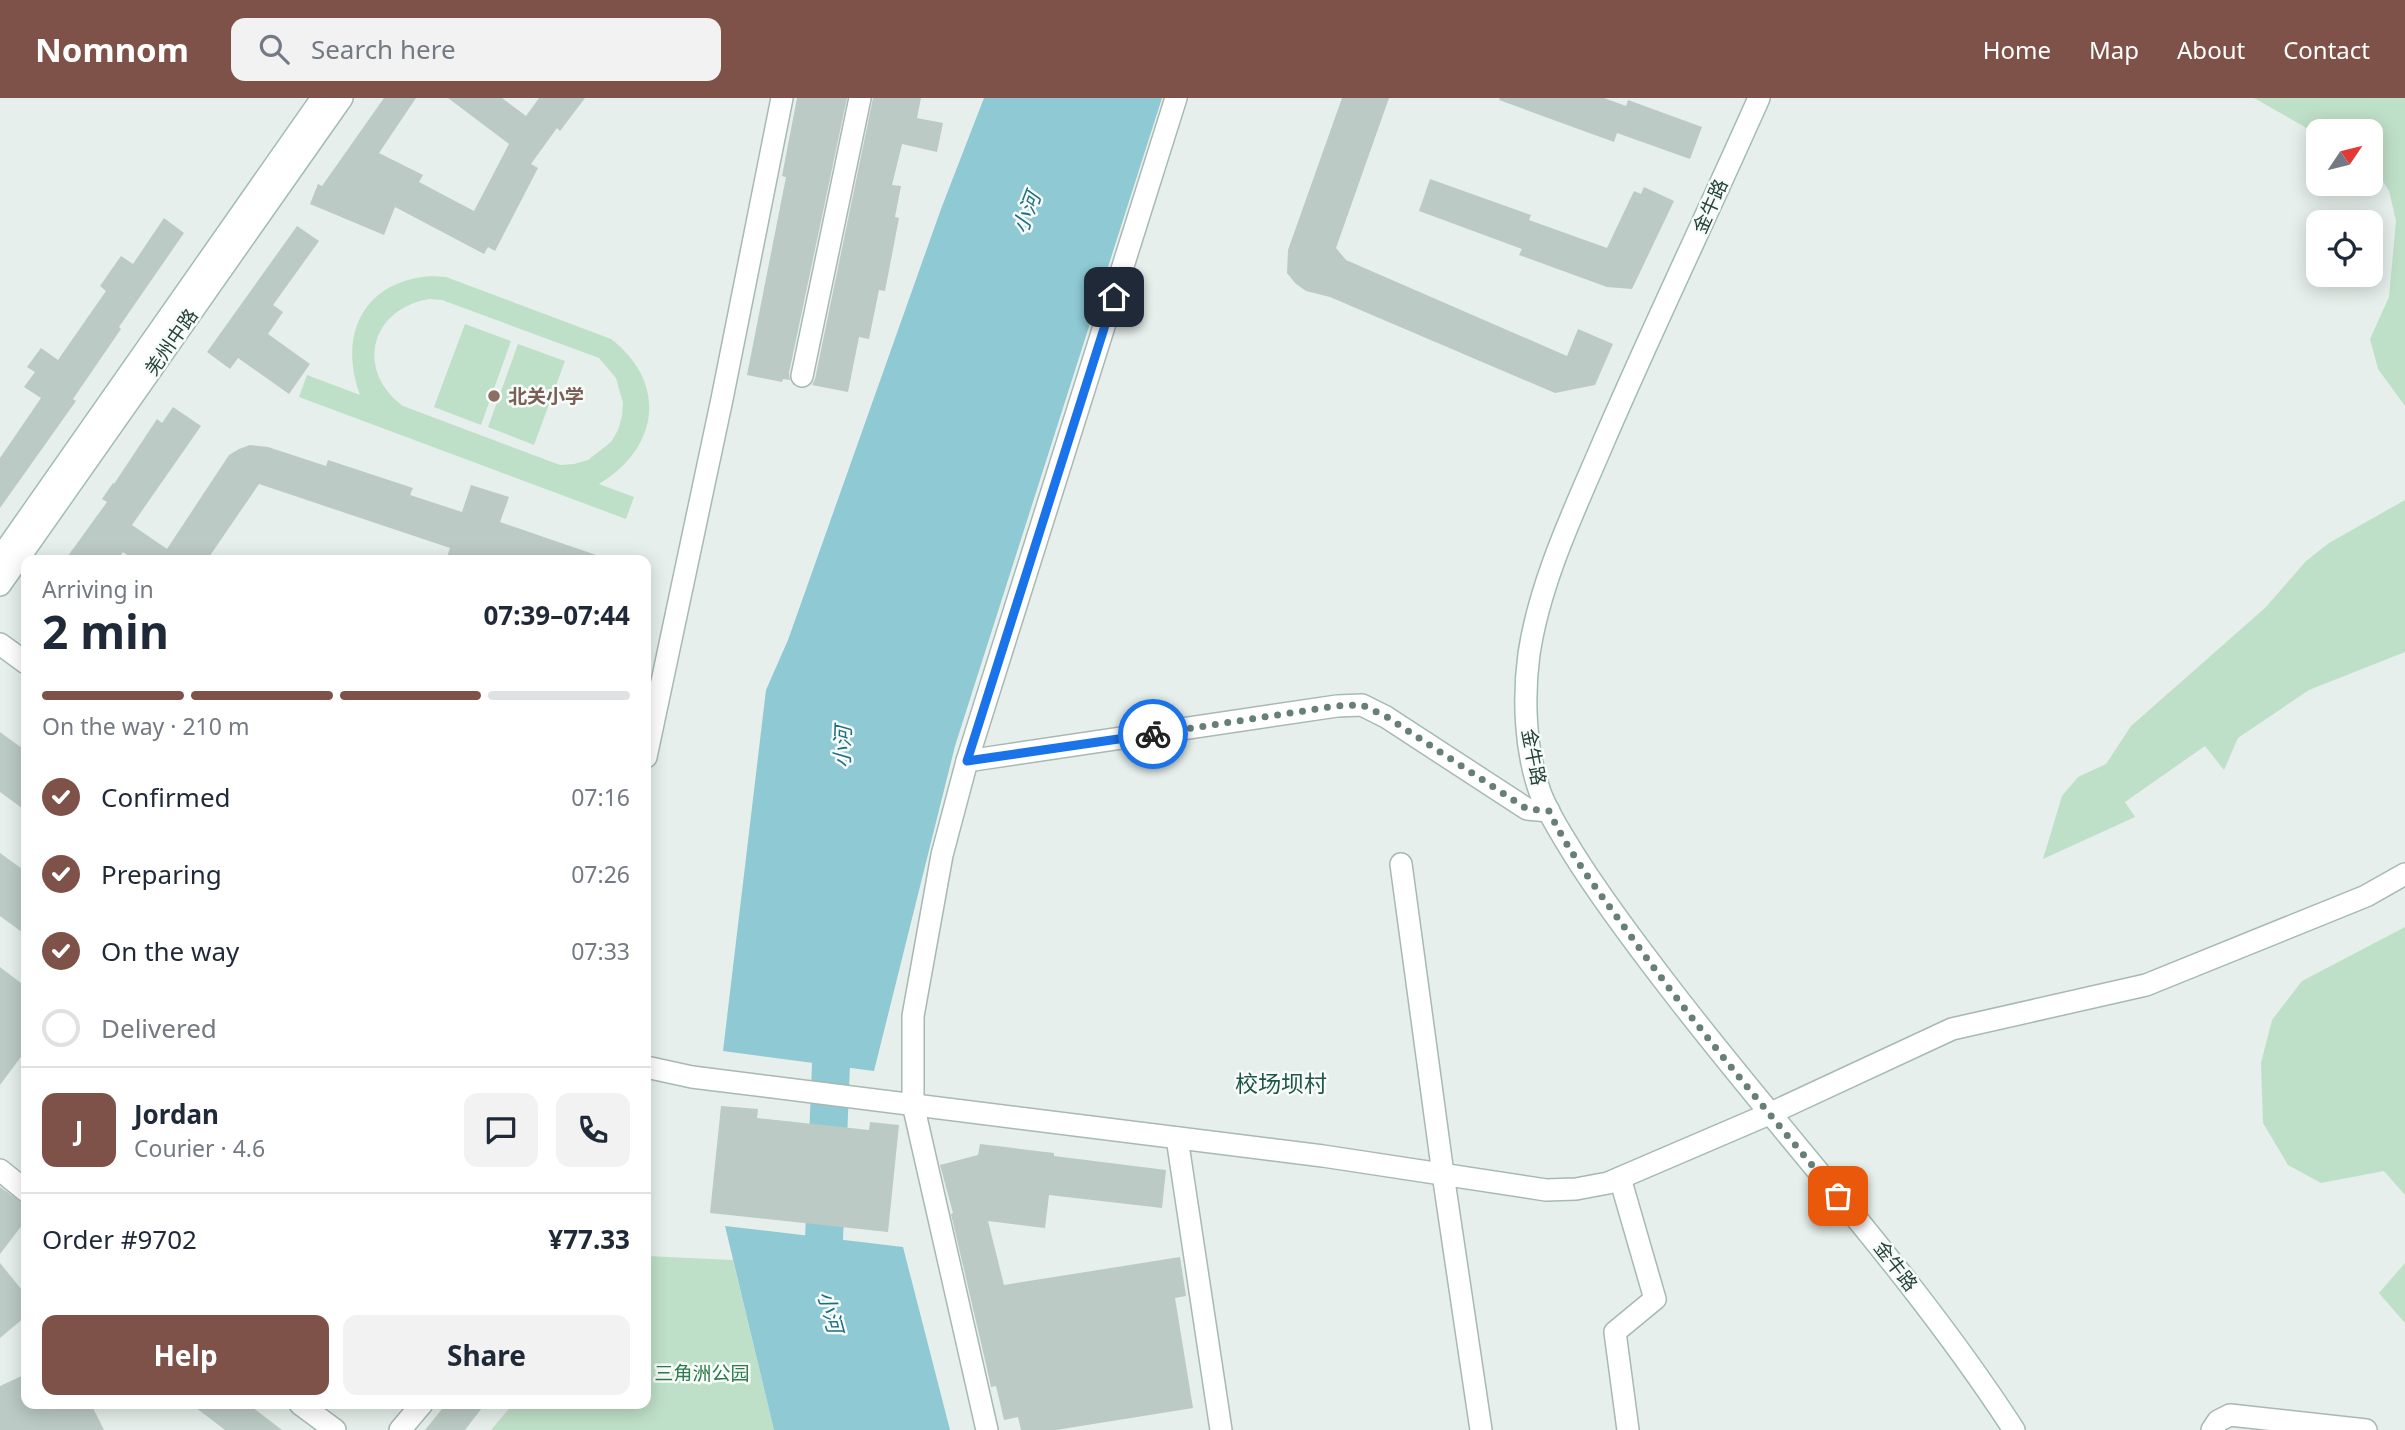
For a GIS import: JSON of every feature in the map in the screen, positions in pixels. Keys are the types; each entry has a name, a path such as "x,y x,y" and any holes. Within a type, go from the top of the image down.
{"street":[{"name":"羌州中路","path":"0,558 322,98"},
{"name":"羌州中路","path":"21,555 342,98"},
{"path":"651,733 782,98"},
{"path":"802,376 860,98"},
{"path":"987,1430 905,1104 913,1016 942,855 967,761 1177,98"},
{"name":"金牛路","path":"1759,98 1590,474 1553,566 1538,612 1529,653 1526,711 1533,765 1549,811 1586,873 1643,954 1769,1114 1933,1314 2014,1430"},
{"name":"羌州中路","path":"0,585 21,555"},
{"path":"0,644 21,659"},
{"path":"967,761 1336,706 1362,705 1387,717 1527,809 1549,811"},
{"path":"1401,864 1481,1430"},
{"path":"651,1068 692,1077 1177,1138 1546,1190 1576,1189 1620,1178 1769,1114 1952,1029 2146,985 2366,897 2405,874"},
{"path":"1177,1138 1221,1430"},
{"path":"0,1170 21,1187"},
{"path":"1620,1178 1655,1299 1615,1332 1628,1430"},
{"path":"307,1409 335,1430"},
{"path":"400,1430 418,1409"},
{"path":"2212,1430 2218,1422 2230,1415 2366,1430"}],"green space":[{"path":"2254,98 2405,98 2405,406 2378,369 2370,339 2389,297 2396,221 2389,191 2384,183 2384,119 2306,119 2306,128"},
{"path":"431,276 446,277 611,339 629,356 642,375 648,395 649,414 644,434 634,452 619,469 599,484 634,497 626,519 299,397 307,375 360,395 352,352 355,332 362,315 373,300 388,288 408,280","holes":["429,299 442,300 599,358 616,378 623,403 618,430 611,442 588,460 560,465 403,406 388,392 379,376 375,359 376,343 382,328 393,315 409,305"]},
{"path":"465,324 511,341 481,425 434,407"},
{"path":"518,344 565,361 534,445 488,427"},
{"path":"2405,500 2405,652 2309,690 2238,738 2224,770 2205,746 2125,802 2135,817 2043,859 2062,796 2078,777 2106,764 2131,726 2265,608 2306,561 2329,543"},
{"path":"2405,927 2405,1195 2384,1171 2321,1183 2288,1165 2263,1123 2261,1063 2272,1020 2302,981"},
{"name":"三角洲公园","path":"651,1256 733,1260 774,1430 491,1430 509,1409 651,1409"},
{"path":"2405,1263 2405,1323 2379,1293"}],"water":[{"path":"984,98 1162,98 955,746 874,1071 723,1051 766,690 788,640 941,209"},
{"path":"725,1226 903,1247 950,1430 774,1430"}],"building":[{"path":"384,98 416,98 379,153 423,175 419,182 474,211 509,144 448,98 502,98 526,116 539,98 585,98 560,131 557,128 531,164 538,168 495,251 488,247 484,254 395,207 384,235 310,204 318,184 322,186"},
{"path":"797,98 847,98 789,373 790,380 783,379 782,382 747,375 786,177 782,176"},
{"path":"873,98 921,98 917,118 943,123 937,152 902,144 892,185 901,186 895,217 899,218 885,291 879,290 869,339 859,337 848,392 812,385"},
{"path":"1342,98 1389,98 1336,248 1346,260 1567,356 1578,329 1613,344 1595,385 1555,393 1330,297 1306,291 1295,283 1287,273 1288,250"},
{"path":"1604,98 1626,106 1628,100 1702,127 1690,159 1617,133 1614,142 1499,100"},
{"path":"1430,179 1531,215 1529,220 1607,248 1634,191 1641,194 1644,187 1674,201 1632,289 1607,287 1519,255 1522,249 1419,211"},
{"path":"164,218 184,233 119,327 121,329 73,399 76,401 0,508 0,458 41,398 24,387 35,372 27,367 41,348 58,360 106,291 100,286 121,256 133,264"},
{"path":"297,226 319,241 273,305 283,312 268,334 310,364 289,394 238,358 230,369 207,352"},
{"path":"173,407 201,426 132,525 167,549 229,455 250,445 268,447 326,466 328,460 413,488 410,495 462,512 471,485 509,497 500,522 596,555 448,555 450,548 259,484 210,555 128,555 123,552 121,555 69,555 107,502 102,499 157,419 162,423"},
{"path":"0,732 21,747 21,807 0,792"},
{"path":"0,853 21,868 21,931 0,916"},
{"path":"0,967 21,983 21,1057 0,1085"},
{"path":"721,1106 758,1109 757,1118 869,1130 870,1122 899,1125 888,1232 710,1213"},
{"path":"980,1144 1166,1170 1162,1208 1049,1195 1045,1228 988,1221 1004,1285 1180,1257 1186,1296 1175,1298 1193,1408 1056,1430 1021,1430 1018,1417 1004,1420 996,1386 991,1387 940,1165 978,1155"},
{"path":"0,1187 21,1202 21,1227 0,1254"},
{"path":"0,1263 21,1289 21,1320 0,1338"},
{"path":"21,1376 21,1409 94,1409 104,1430 0,1430 0,1386"},
{"path":"198,1409 255,1409 282,1430 225,1430"},
{"path":"442,1409 481,1409 465,1430 425,1430"}],"waterway":[{"name":"小河","path":"822,1290 833,1014"}],"way so far":[{"path":"1153,734 1336,706 1362,705 1387,717 1527,809 1549,811 1586,873 1643,954 1769,1114 1838,1196"}],"place":[{"name":"北关小学","path":"494,396"}],"district":[{"name":"校场坝村","path":"1281,1084"}],"route":[{"path":"1114,297 967,761 1153,734"}]}
